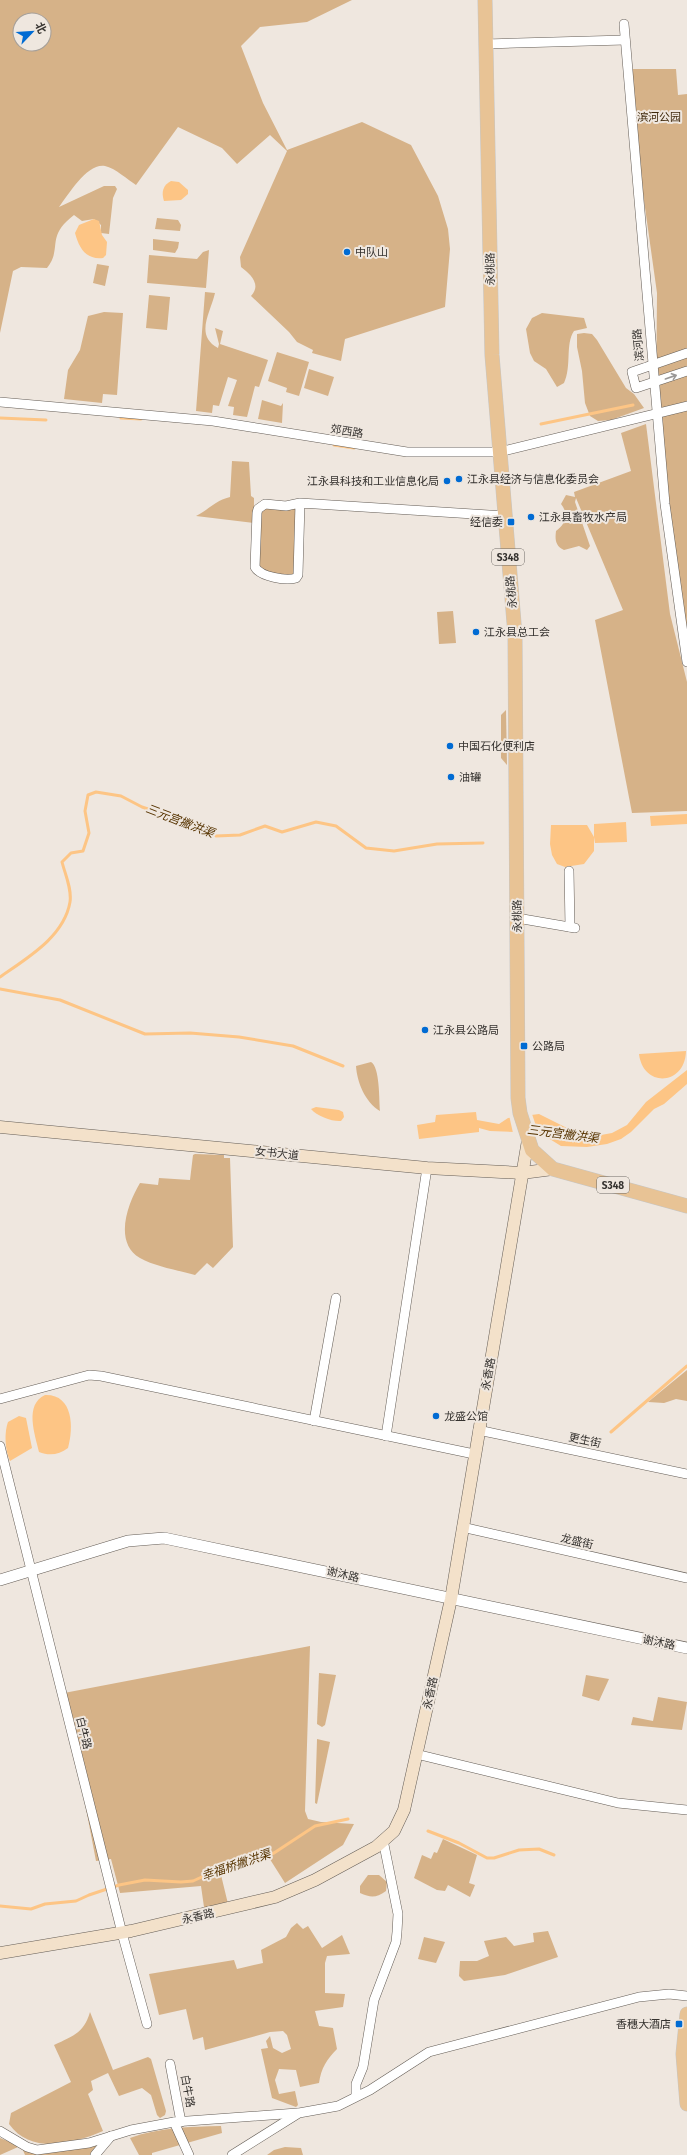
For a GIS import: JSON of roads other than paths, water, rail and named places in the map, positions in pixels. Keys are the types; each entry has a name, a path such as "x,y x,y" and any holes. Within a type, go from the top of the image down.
{"main road":[{"name":"永桃路","path":"485,0 492,355 514,635 520,1114 528,1140"},
{"name":"女书大道","path":"0,1127 427,1168 522,1172 553,1169"},
{"name":"S348","path":"528,1140 532,1150 553,1169 687,1206"},
{"name":"永香路","path":"0,1953 122,1933 275,1897 315,1880 376,1847 394,1830 404,1810 451,1599 478,1430 528,1140"},
{"path":"687,2014 683,2054 687,2104"}],"street":[{"name":"滨河路","path":"624,24 656,413 665,504 687,662"},
{"path":"486,44 625,40"},
{"path":"686,354 632,372 636,388 687,371"},
{"name":"郊西路","path":"0,402 213,421 407,452 499,452 687,406"},
{"path":"300,503 298,575 296,578 290,579 263,574 257,571 258,509 265,504 286,506 300,503 505,516"},
{"path":"517,918 573,927 570,871"},
{"path":"386,1436 427,1168"},
{"path":"314,1421 336,1298"},
{"path":"0,1399 89,1375 101,1376 474,1454"},
{"name":"更生街","path":"478,1430 687,1474"},
{"name":"白牛路","path":"0,1446 109,1883 147,2024"},
{"name":"龙盛街","path":"462,1527 687,1578"},
{"name":"谢沐路","path":"0,1580 128,1541 164,1538 687,1648"},
{"path":"416,1754 618,1803 687,1810"},
{"path":"356,2095 356,2084 363,2067 374,2000 396,1942 398,1914 383,1840"},
{"path":"0,2131 27,2147 37,2150 89,2143 131,2130 177,2122 299,2113 338,2106 356,2095 376,2086 429,2052 639,1997 669,1994 687,1996"},
{"name":"白牛路","path":"170,2064 177,2122 189,2155"},
{"path":"232,2155 299,2113"},
{"path":"95,2155 111,2136"}],"water":[{"path":"171,181 179,182 188,190 188,194 181,200 164,201 163,189"},
{"path":"94,219 99,221 102,235 107,242 106,255 103,258 92,257 84,252 75,233 79,225"},
{"path":"687,814 687,824 651,826 650,816"},
{"path":"626,822 627,842 595,843 594,824"},
{"path":"551,825 587,825 594,837 594,851 584,864 565,867 557,864 552,855 550,844"},
{"path":"686,1051 684,1063 679,1071 672,1076 664,1078 655,1077 648,1073 642,1065 639,1054"},
{"path":"687,1070 687,1084 664,1104 654,1109 631,1132 621,1139 607,1144 587,1147 561,1146 540,1133 490,1131 479,1128 479,1132 419,1139 417,1125 435,1122 436,1115 476,1112 477,1120 499,1124 508,1118 539,1114 571,1130 601,1135 612,1133 627,1125 646,1102"},
{"path":"316,1107 339,1110 343,1112 344,1117 341,1121 334,1121 325,1118 311,1109"},
{"path":"45,1395 54,1396 61,1400 66,1406 71,1422 68,1448 54,1454 39,1452 34,1429 33,1413 35,1406"},
{"path":"19,1416 26,1418 32,1448 10,1461 6,1447 7,1426 8,1422"}],"waterway":[{"path":"541,424 633,405"},
{"path":"0,418 46,420"},
{"path":"121,418 141,419"},
{"path":"334,445 354,448"},
{"name":"三元宫撇洪渠","path":"0,977 43,946 60,926 70,902 70,892 62,862 71,853 83,851 89,833 85,811 88,795 96,792 121,796 142,807 193,824 216,836 240,835 265,826 282,832 316,822 336,826 366,848 394,851 437,844 483,843"},
{"name":"三元宫撇洪渠","path":"0,989 60,1000 145,1034 190,1033 239,1037 293,1046 343,1066"},
{"path":"611,1432 687,1366"},
{"name":"幸福桥撇洪渠","path":"0,1906 31,1909 45,1904 76,1901 119,1885 145,1880 181,1882 193,1881 217,1870 242,1864 274,1853 315,1826 348,1819"},
{"name":"幸福桥撇洪渠","path":"428,1831 459,1843 487,1858 494,1858 519,1850 539,1849 554,1855"}],"place":[{"name":"中队山","path":"347,252"},
{"name":"江永县经济与信息化委员会","path":"459,479"},
{"name":"江永县科技和工业信息化局","path":"447,481"},
{"name":"江永县畜牧水产局","path":"531,517"},
{"name":"经信委","path":"511,522"},
{"name":"江永县总工会","path":"476,632"},
{"name":"中国石化便利店","path":"450,746"},
{"name":"油罐","path":"451,777"},
{"name":"江永县公路局","path":"425,1030"},
{"name":"公路局","path":"524,1046"},
{"name":"龙盛公馆","path":"436,1416"},
{"name":"香穗大酒店","path":"679,2024"}],"park label":[{"name":"滨河公园","path":"659,117"}]}
